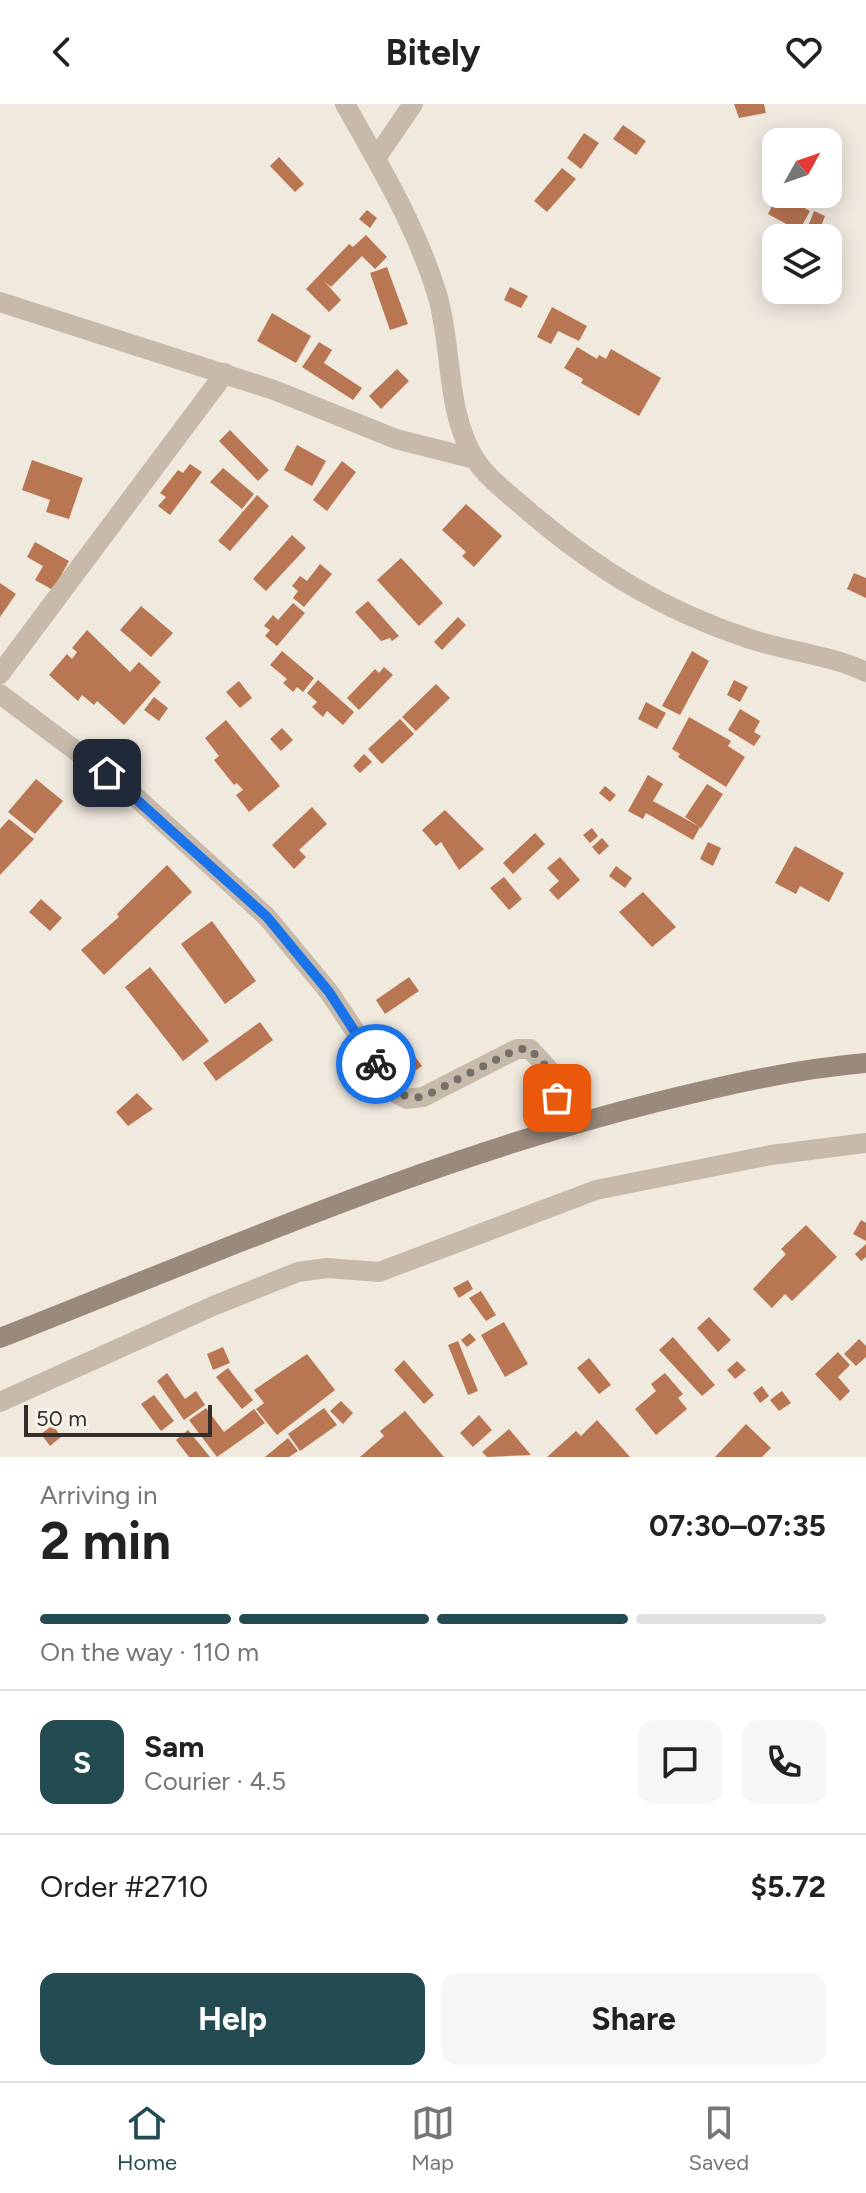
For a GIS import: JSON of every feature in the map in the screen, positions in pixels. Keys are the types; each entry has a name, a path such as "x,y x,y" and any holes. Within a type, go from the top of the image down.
{"main road":[{"path":"0,1338 333,1208 557,1128 733,1083 866,1063"}],"street":[{"path":"345,104 376,158 437,295 458,414 475,459 580,555 632,589 689,617 751,639 866,672"},
{"path":"376,158 413,104"},
{"path":"0,302 225,373 396,439 475,459"},
{"path":"0,674 225,373"},
{"path":"0,694 127,789 267,917 329,992 397,1094 407,1099 423,1097 517,1049 530,1049 552,1073 557,1128"},
{"path":"0,1402 298,1272 327,1268 379,1272 596,1190 771,1155 866,1143"}],"building":[{"path":"734,104 764,104 766,113 739,118"},
{"path":"623,125 646,141 636,155 613,139"},
{"path":"584,133 599,143 581,169 567,158"},
{"path":"279,157 304,184 295,192 270,166"},
{"path":"562,168 576,179 547,212 534,201"},
{"path":"771,208 804,208 810,211 803,224 786,224 768,214"},
{"path":"367,210 377,218 370,228 359,219"},
{"path":"814,211 825,216 822,224 809,224"},
{"path":"366,235 387,257 375,269 362,256 331,287 324,281 341,300 329,312 306,289 349,244 353,247"},
{"path":"387,267 408,324 390,330 370,273"},
{"path":"510,287 528,296 521,308 504,300"},
{"path":"552,307 587,326 579,341 558,331 551,344 537,337"},
{"path":"272,313 311,336 296,363 257,341"},
{"path":"319,342 332,350 324,363 362,388 353,400 302,367"},
{"path":"577,347 597,359 599,355 606,359 611,349 661,378 639,416 581,383 583,379 564,368"},
{"path":"397,369 409,381 381,409 369,396"},
{"path":"230,430 269,470 258,481 219,441"},
{"path":"297,445 326,461 312,486 284,470"},
{"path":"32,460 83,478 69,519 46,512 50,500 22,490"},
{"path":"342,461 356,472 327,511 313,500"},
{"path":"190,464 202,472 170,515 158,506 166,497 160,493 178,470 183,473"},
{"path":"223,468 254,494 242,509 210,482"},
{"path":"257,495 269,506 230,551 218,541"},
{"path":"466,504 502,536 474,567 462,556 466,552 442,530"},
{"path":"292,535 306,548 266,591 253,579"},
{"path":"35,542 69,561 53,590 35,580 43,566 27,557"},
{"path":"401,558 443,603 419,626 377,580"},
{"path":"320,564 332,574 304,607 293,598 298,591 292,586 300,576 307,581"},
{"path":"854,573 866,578 866,598 847,589"},
{"path":"0,583 16,594 0,617"},
{"path":"368,601 399,636 392,641 390,638 381,641 355,612"},
{"path":"293,603 305,613 277,646 265,636 270,630 264,626 273,615 278,620"},
{"path":"141,606 173,633 151,657 120,630"},
{"path":"458,617 466,625 442,650 434,642"},
{"path":"87,630 130,672 139,662 161,682 124,725 97,701 94,705 82,695 78,701 49,675 67,654 72,659 77,652 72,648"},
{"path":"282,651 314,678 303,692 297,687 293,692 283,683 287,679 270,665"},
{"path":"692,651 709,661 680,715 662,706"},
{"path":"384,667 393,675 359,710 347,698 375,669 379,673"},
{"path":"318,680 354,712 343,725 327,711 323,717 312,707 317,702 307,693"},
{"path":"734,680 748,687 740,702 727,695"},
{"path":"239,681 252,698 240,708 226,692"},
{"path":"436,684 450,698 416,731 402,717"},
{"path":"154,697 168,708 159,721 144,710"},
{"path":"646,702 666,713 657,729 638,719"},
{"path":"740,709 760,721 754,732 761,736 754,746 728,730"},
{"path":"689,717 731,741 728,746 745,757 726,787 678,757 680,754 672,749"},
{"path":"400,719 414,734 382,764 368,749"},
{"path":"226,720 280,786 249,812 236,795 243,790 237,783 234,785 214,760 219,756 205,738"},
{"path":"282,728 293,740 281,751 270,739"},
{"path":"364,754 372,762 360,773 353,766"},
{"path":"648,775 663,784 653,801 700,827 693,840 646,813 643,819 628,811"},
{"path":"36,779 63,801 35,834 8,812"},
{"path":"707,784 723,794 701,828 685,817"},
{"path":"605,786 616,795 610,802 599,793"},
{"path":"312,807 327,824 299,850 306,857 294,869 272,845"},
{"path":"445,810 484,849 459,870 441,842 436,846 422,830"},
{"path":"9,819 34,839 0,875 0,829"},
{"path":"592,828 598,836 590,843 583,835"},
{"path":"535,833 545,844 513,874 503,863"},
{"path":"602,838 609,846 599,855 592,847"},
{"path":"708,842 721,848 713,866 700,859"},
{"path":"795,846 844,873 829,902 800,886 796,894 775,883"},
{"path":"560,857 580,880 558,900 549,890 559,881 547,868"},
{"path":"167,865 192,892 104,975 81,950 119,917 117,914"},
{"path":"616,866 632,878 625,888 609,876"},
{"path":"504,877 522,899 509,910 490,888"},
{"path":"643,892 676,927 652,947 619,912"},
{"path":"41,899 62,918 50,931 29,912"},
{"path":"212,921 256,981 225,1004 181,944"},
{"path":"150,967 209,1041 183,1061 125,987"},
{"path":"409,977 419,991 385,1014 376,1000"},
{"path":"260,1022 273,1040 216,1081 203,1063"},
{"path":"407,1046 422,1066 409,1075 395,1056"},
{"path":"137,1093 153,1109 128,1126 116,1112"},
{"path":"861,1220 866,1223 866,1241 853,1234"},
{"path":"806,1225 837,1257 792,1301 785,1294 772,1308 753,1289 786,1254 781,1249"},
{"path":"866,1244 866,1257 861,1261 855,1254"},
{"path":"468,1280 473,1289 459,1298 453,1288"},
{"path":"481,1291 496,1315 486,1321 469,1298"},
{"path":"709,1317 731,1340 718,1352 697,1328"},
{"path":"504,1322 528,1364 505,1377 481,1335"},
{"path":"470,1333 476,1340 467,1347 461,1340"},
{"path":"673,1337 715,1385 702,1396 659,1350"},
{"path":"859,1339 866,1346 866,1357 856,1366 844,1354"},
{"path":"458,1341 478,1391 468,1395 448,1345"},
{"path":"223,1347 230,1363 213,1370 207,1354"},
{"path":"838,1352 850,1365 838,1377 850,1391 840,1401 815,1374"},
{"path":"307,1354 335,1390 277,1435 256,1409 264,1403 254,1390"},
{"path":"589,1358 611,1385 599,1394 577,1368"},
{"path":"404,1360 434,1395 424,1404 394,1370"},
{"path":"737,1361 746,1370 735,1379 727,1370"},
{"path":"228,1368 253,1400 242,1409 216,1377"},
{"path":"167,1373 185,1399 196,1391 205,1405 184,1420 157,1381"},
{"path":"665,1373 683,1394 678,1398 687,1409 656,1435 635,1409 656,1391 651,1384"},
{"path":"762,1386 769,1396 760,1403 753,1393"},
{"path":"782,1391 791,1403 779,1411 770,1400"},
{"path":"154,1395 174,1421 161,1431 141,1404"},
{"path":"341,1401 353,1413 343,1424 330,1411"},
{"path":"206,1408 224,1432 254,1409 265,1423 217,1457 189,1420"},
{"path":"324,1408 337,1425 300,1451 288,1434"},
{"path":"405,1411 444,1457 360,1457 384,1436 380,1431"},
{"path":"479,1415 492,1430 473,1447 460,1433"},
{"path":"597,1420 630,1457 547,1457 576,1431 581,1436"},
{"path":"746,1424 771,1448 762,1457 715,1457"},
{"path":"53,1425 61,1437 50,1446 41,1434"},
{"path":"509,1429 531,1455 487,1457 482,1452"},
{"path":"188,1430 210,1457 189,1457 176,1440"},
{"path":"288,1438 298,1451 289,1457 265,1457"}],"way so far":[{"path":"376,1064 389,1085 407,1099 423,1097 517,1049 530,1049 552,1073 557,1098"}],"route":[{"path":"107,773 207,859 267,917 329,992 376,1064"}]}
